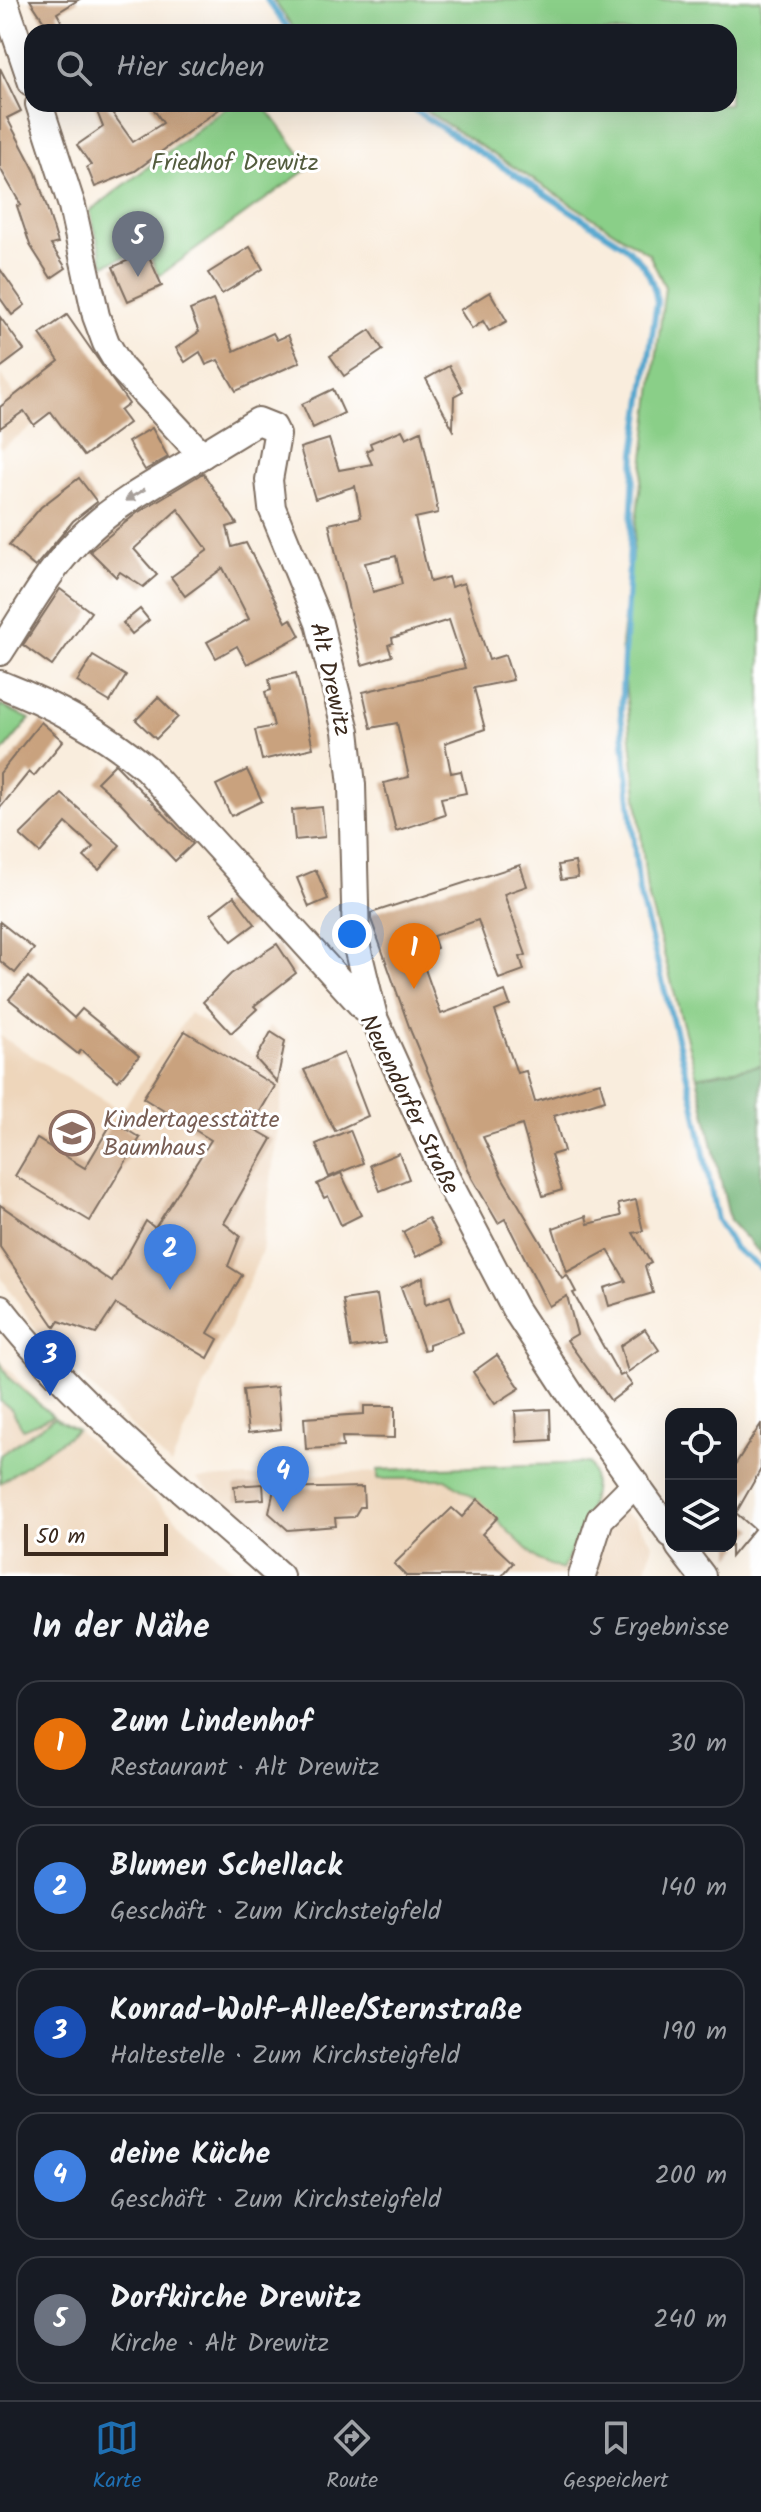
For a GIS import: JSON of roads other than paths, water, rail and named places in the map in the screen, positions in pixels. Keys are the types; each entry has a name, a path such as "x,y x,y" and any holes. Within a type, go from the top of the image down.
{"street":[{"path":"4,0 24,59"},
{"path":"42,112 72,206 96,316 106,343 121,368 202,455"},
{"name":"Alt Drewitz","path":"0,652 47,580 85,533 127,500 258,421 273,427 277,435 269,480 272,508 319,623 346,731 352,785 356,943 375,1020"},
{"name":"Neuendorfer Straße","path":"0,684 80,719 114,740 146,768 375,1020 448,1181 515,1309 571,1395 665,1525"},
{"path":"0,1308 19,1333 119,1431 280,1576"},
{"path":"582,1576 600,1519 636,1483"},
{"path":"684,1552 702,1576"}],"waterway":[{"path":"267,0 285,24"},
{"path":"417,112 622,244 641,262 653,284 657,302 635,453 621,712 639,892 693,1099 717,1220 734,1248 761,1268"}],"place":[{"name":"Dorfkirche Drewitz","path":"138,277"},
{"name":"Zum Lindenhof","path":"414,989"},
{"name":"Kindertagesstätte Baumhaus","path":"72,1133"},
{"name":"Blumen Schellack","path":"170,1290"},
{"name":"Konrad-Wolf-Allee/Sternstraße","path":"50,1396"},
{"name":"deine Küche","path":"283,1512"}],"park label":[{"name":"Friedhof Drewitz","path":"235,162"}]}
